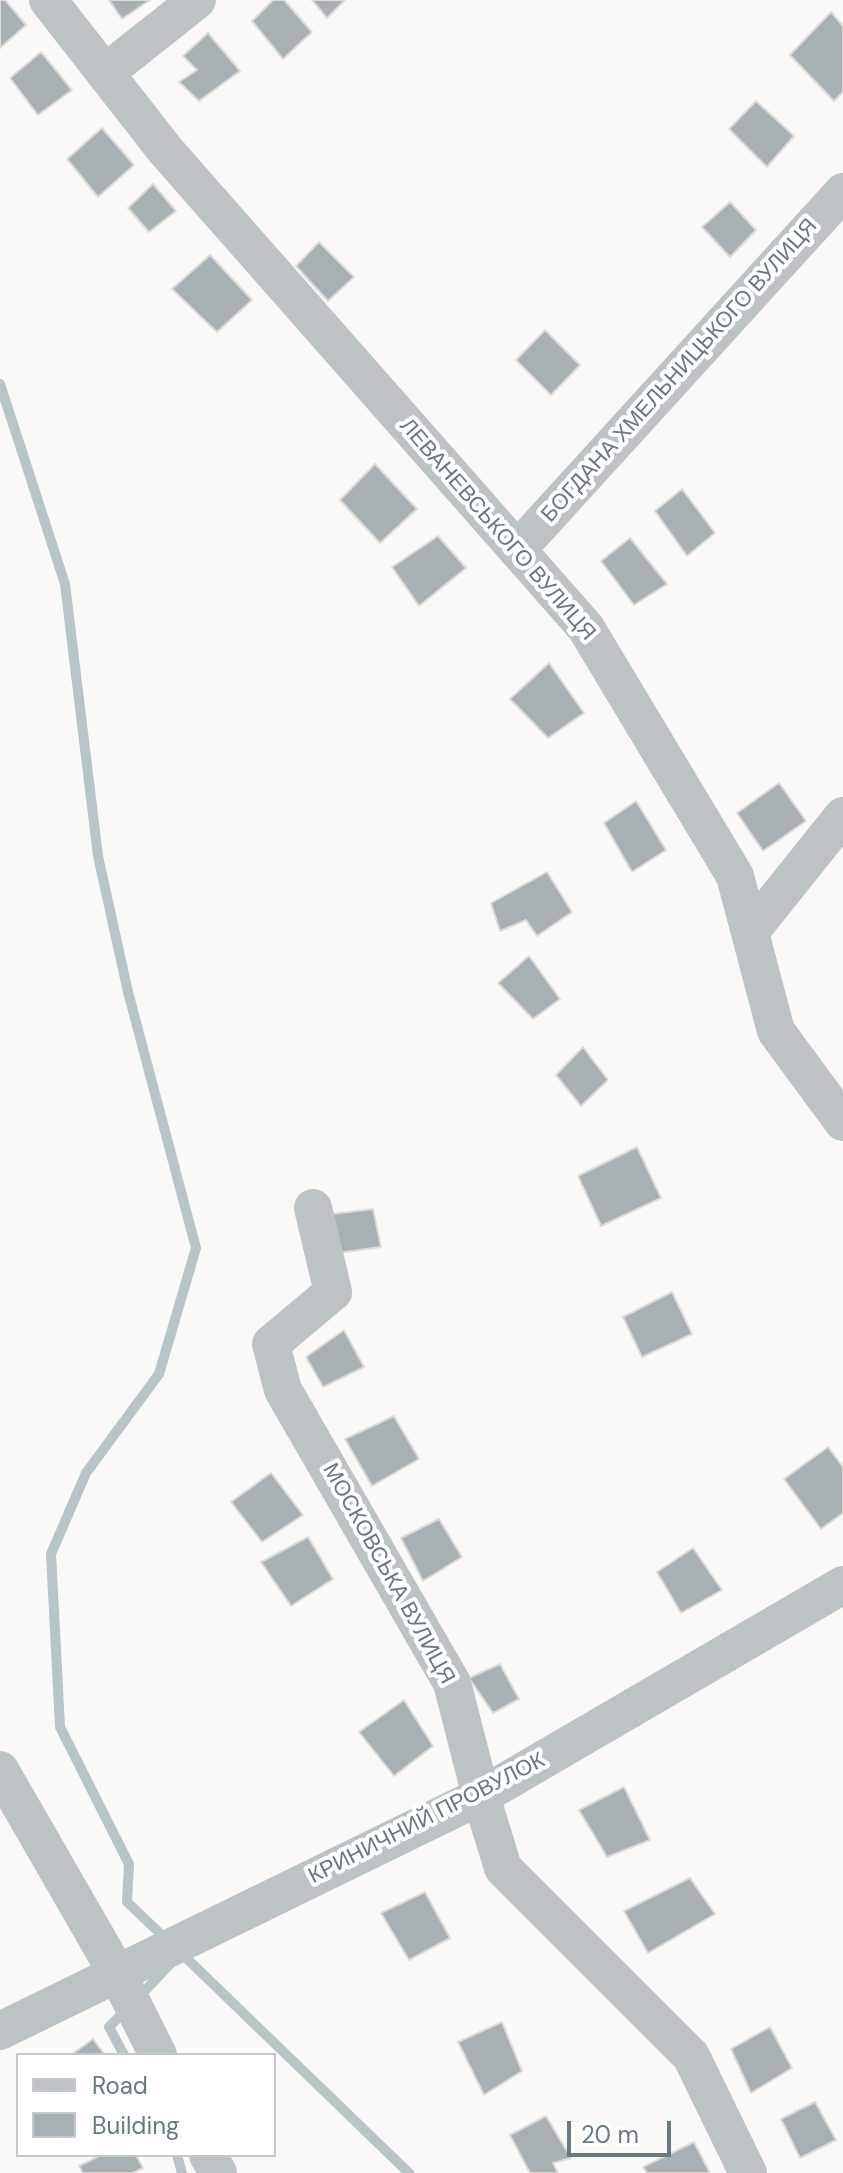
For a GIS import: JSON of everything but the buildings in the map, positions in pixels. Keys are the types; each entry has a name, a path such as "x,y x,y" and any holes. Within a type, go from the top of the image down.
{"street":[{"name":"ЛЕВАНЕВСЬКОГО ВУЛИЦЯ","path":"48,0 166,151 586,628 735,876 776,1031 843,1122"},
{"path":"105,73 197,0"},
{"name":"БОГДАНА ХМЕЛЬНИЦЬКОГО ВУЛИЦЯ","path":"517,550 843,192"},
{"path":"750,932 843,816"},
{"name":"МОСКОВСЬКА ВУЛИЦЯ","path":"313,1208 333,1292 271,1344 283,1390 452,1683 503,1868 691,2056 748,2173"},
{"name":"КРИНИЧНИЙ ПРОВУЛОК","path":"0,2031 481,1796 843,1585"},
{"path":"0,1770 118,1975 157,2053"}],"waterway":[{"path":"0,384 65,584 98,856 128,992 196,1248 159,1374 86,1473 51,1554 60,1727 129,1864 127,1902 168,1941"},
{"path":"180,1952 409,2173"},
{"path":"138,1998 171,1963"},
{"path":"123,2053 109,2027 127,2009"},
{"path":"178,2157 182,2173"}]}
